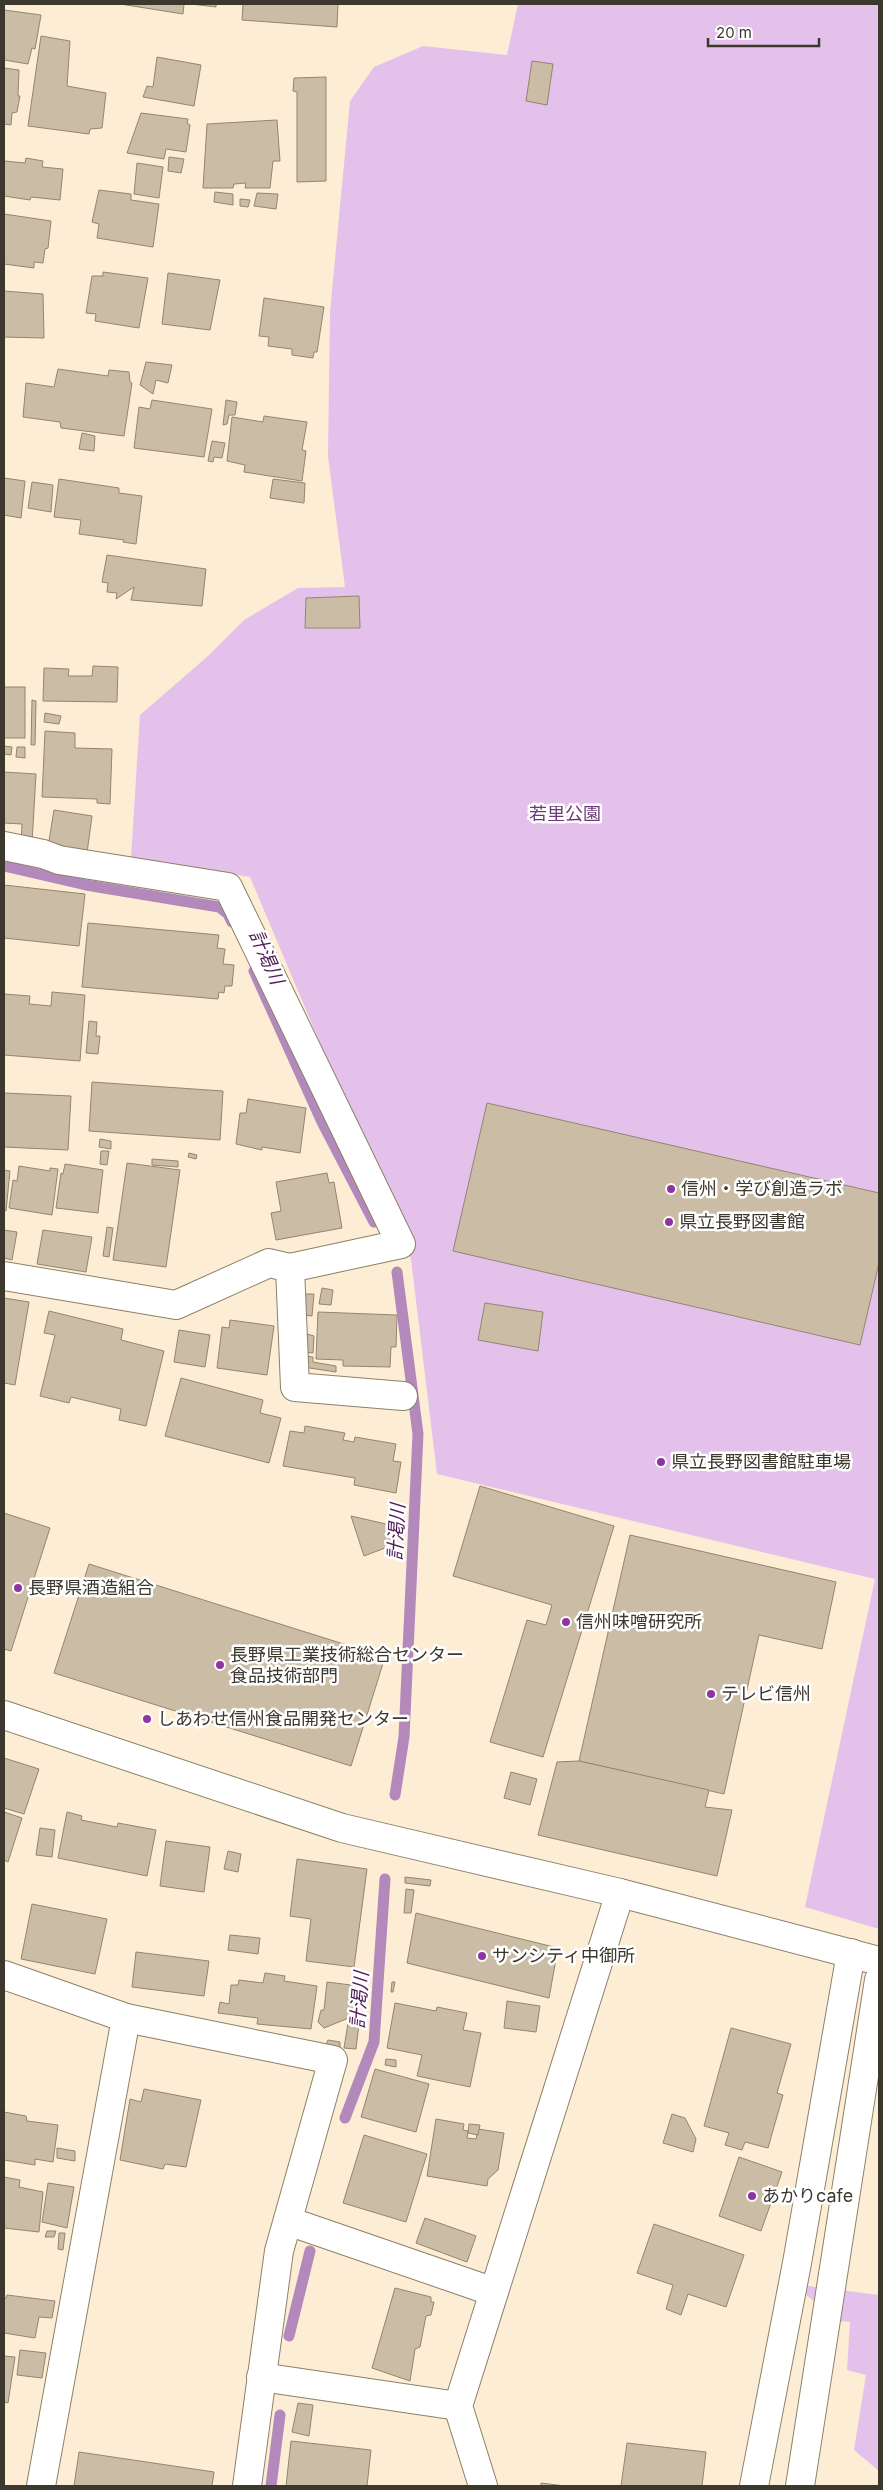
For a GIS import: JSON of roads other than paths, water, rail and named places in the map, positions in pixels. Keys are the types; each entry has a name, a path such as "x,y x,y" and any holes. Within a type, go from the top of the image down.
{"street":[{"path":"4,846 43,854 59,860 228,887 401,1244 290,1268 269,1263 176,1305 4,1276"},
{"path":"290,1268 295,1387 403,1396"},
{"path":"4,1714 342,1828 620,1893 879,1961"},
{"path":"483,2486 458,2406 620,1893"},
{"path":"754,2486 797,2263 851,1953"},
{"path":"4,1975 126,2018 333,2060 279,2251 260,2377 247,2486"},
{"path":"800,2486 879,1980"},
{"path":"41,2486 126,2018"},
{"path":"288,2221 494,2292"},
{"path":"260,2377 458,2406"}],"waterway":[{"name":"計渇川","path":"4,866 86,885 219,907 228,914 232,922"},
{"name":"計渇川","path":"254,971 322,1122 374,1222"},
{"name":"計渇川","path":"395,1795 404,1737 418,1434 397,1272"},
{"name":"計渇川","path":"345,2118 374,2042 385,1879"},
{"name":"計渇川","path":"289,2336 310,2251"},
{"name":"計渇川","path":"271,2486 280,2415"}],"place":[{"name":"信州・学び創造ラボ","path":"671,1189"},
{"name":"県立長野図書館","path":"669,1222"},
{"name":"県立長野図書館駐車場","path":"661,1462"},
{"name":"長野県酒造組合","path":"18,1588"},
{"name":"信州味噌研究所","path":"566,1622"},
{"name":"長野県工業技術総合センター 食品技術部門","path":"220,1665"},
{"name":"テレビ信州","path":"711,1694"},
{"name":"しあわせ信州食品開発センター","path":"147,1719"},
{"name":"サンシティ中御所","path":"482,1956"},
{"name":"あかりcafe","path":"752,2196"}],"park label":[{"name":"若里公園","path":"565,814"}]}
